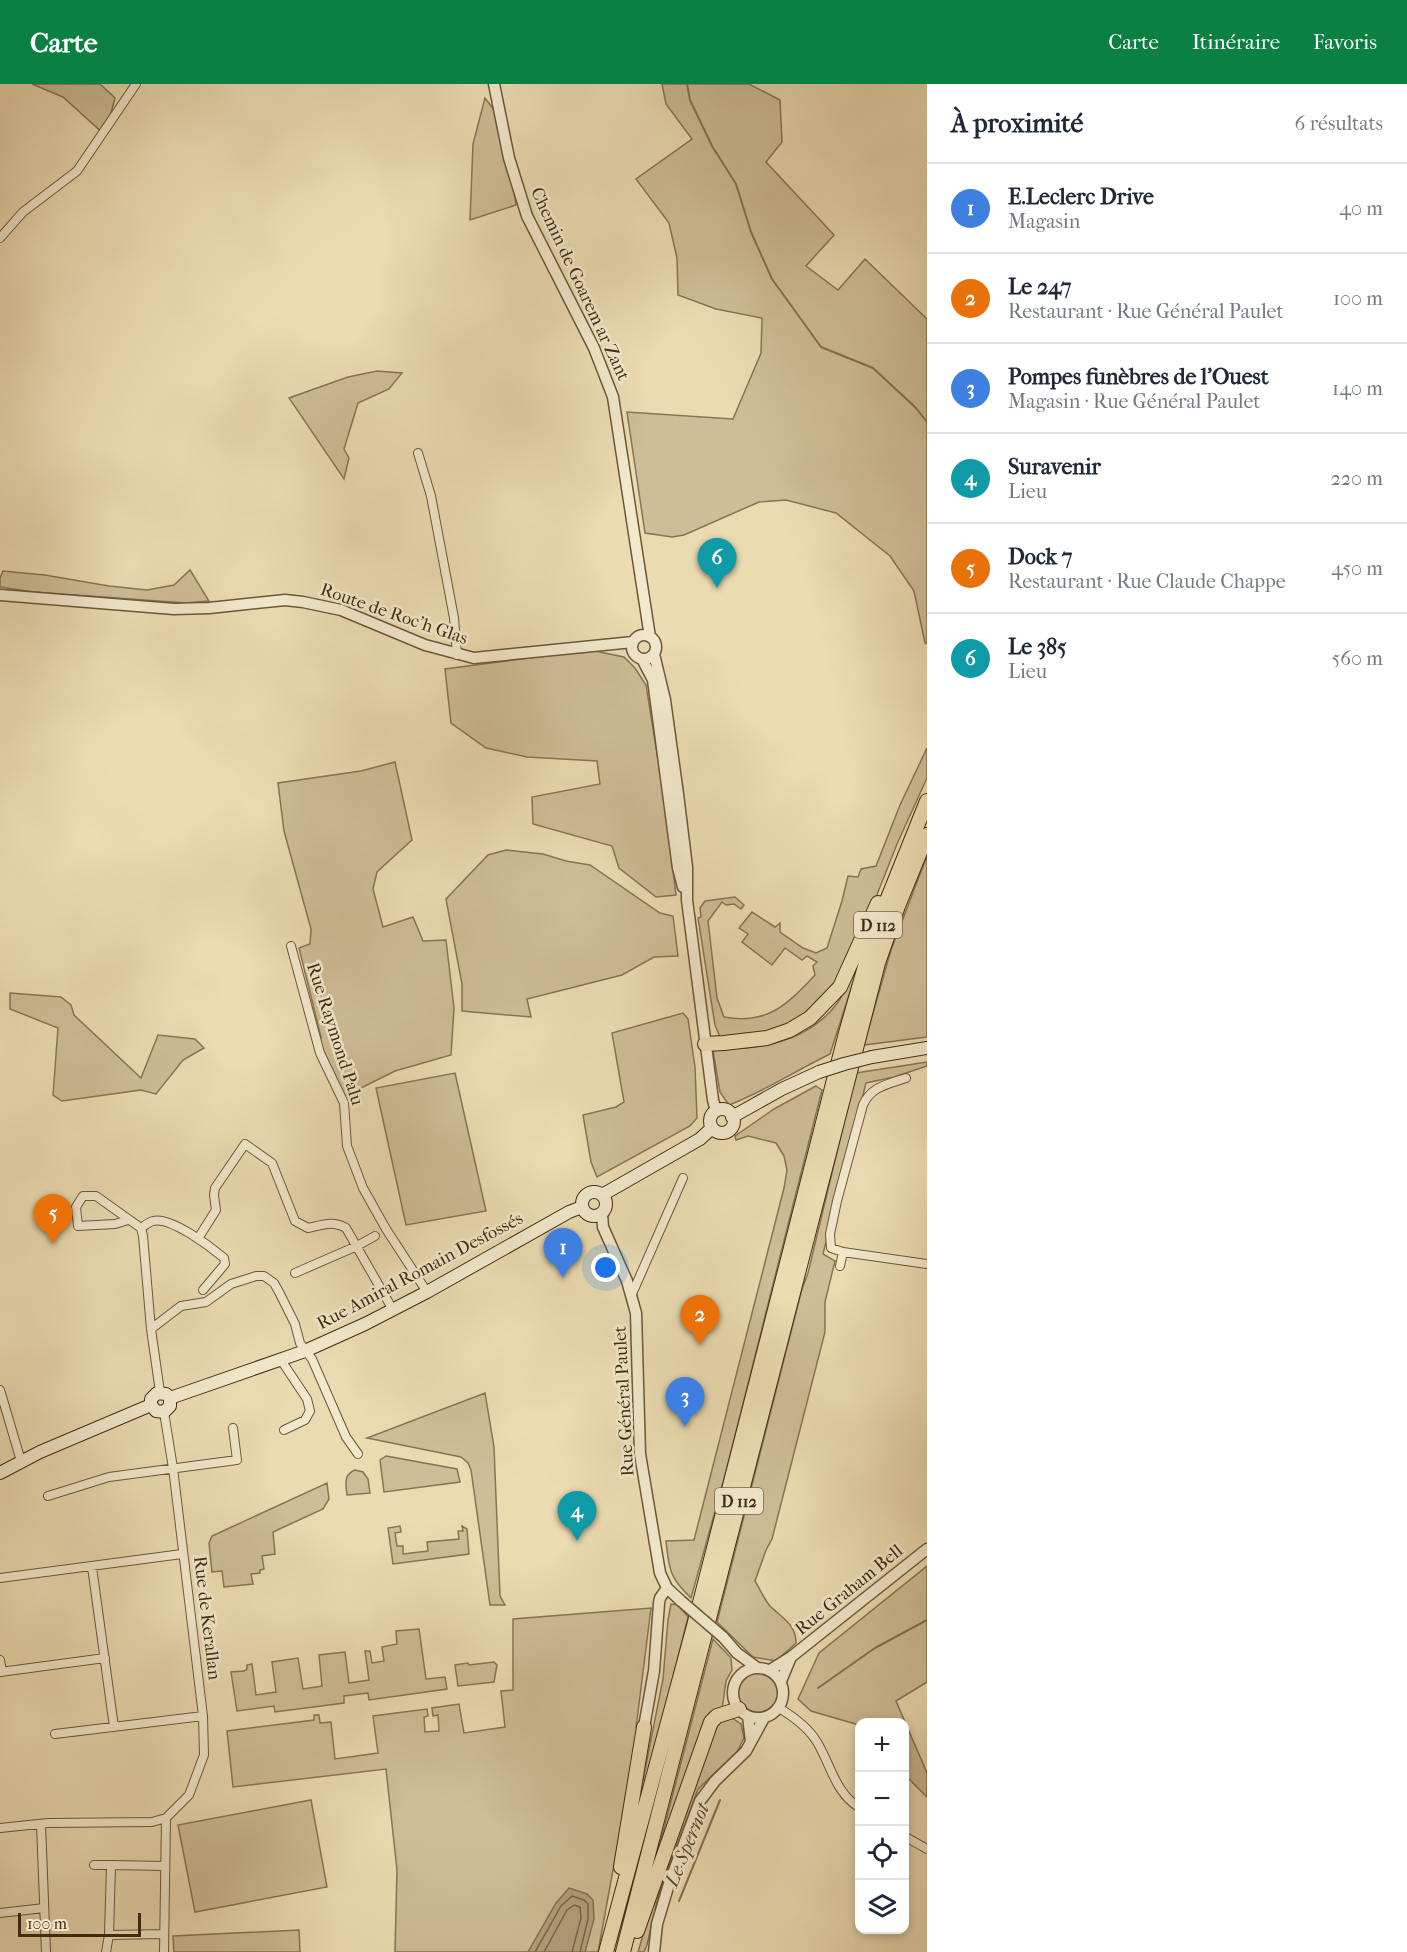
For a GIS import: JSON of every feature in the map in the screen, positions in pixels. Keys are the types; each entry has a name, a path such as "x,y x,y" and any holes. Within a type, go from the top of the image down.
{"highway":[{"path":"705,1044 767,1038 790,1030 810,1018 840,987 926,804"},
{"name":"D 112","path":"606,1952 694,1626 843,1043 875,935 926,804"},
{"name":"D 112","path":"623,1952 878,963 927,835"},
{"path":"623,1952 637,1931 711,1722 717,1716 743,1712"},
{"path":"612,1929 644,1727"}],"main road":[{"path":"732,1117 782,1089 819,1072 872,1057 927,1048"},
{"path":"724,1110 732,1117 733,1125 727,1132 718,1132 712,1128 711,1117 717,1111 724,1110"},
{"path":"602,1195 700,1140 712,1128"},
{"path":"594,1192 602,1195 606,1204 599,1219 586,1213 582,1202 586,1195 594,1192"},
{"name":"Rue Amiral Romain Desfossés","path":"165,1395 305,1351 393,1310 569,1212 582,1207"},
{"path":"165,1395 170,1406 164,1412 156,1411 151,1405 152,1396 165,1395"},
{"path":"0,1473 21,1461 151,1405"}],"street":[{"path":"0,238 23,212 77,171 136,84"},
{"name":"Chemin de Goarem ar Zant","path":"494,84 509,158 527,216 594,348 613,397 645,606 641,638"},
{"path":"418,453 431,496 455,626 457,655"},
{"name":"Route de Roc'h Glas","path":"0,595 174,609 209,608 277,600 303,602 341,610 425,645 474,658 641,638"},
{"path":"687,900 678,868 653,680 651,673 632,647 641,638 656,644 654,654 665,700 687,867 687,900 705,1044 713,1100 717,1111"},
{"name":"Route de Roc'h Glas","path":"597,645 620,649 639,658"},
{"path":"639,658 651,657 654,654"},
{"name":"Rue Raymond Palu","path":"291,946 320,1053 344,1103 347,1146 363,1188 386,1229 427,1292"},
{"path":"906,1078 873,1090 863,1105 838,1194 831,1248 843,1252 927,1264"},
{"path":"199,1237 216,1210 215,1188 245,1144 272,1162 295,1221 308,1228 331,1222 338,1223 345,1228 393,1310"},
{"path":"632,1294 683,1178"},
{"path":"128,1220 115,1224 78,1226 76,1207 83,1196 96,1196 141,1228 144,1236 151,1329 165,1395"},
{"name":"Rue Général Paulet","path":"599,1219 632,1294 637,1328 640,1454 660,1573 668,1588 681,1601 723,1637 737,1653 756,1667"},
{"path":"141,1228 152,1221 162,1221 199,1237 224,1258 225,1264 203,1290"},
{"path":"296,1273 375,1236"},
{"path":"840,1266 843,1252"},
{"path":"151,1329 181,1306 206,1302 231,1284 256,1276 264,1276 274,1283 279,1292 305,1351 312,1359 346,1437 358,1454"},
{"path":"281,1360 307,1399 310,1411 305,1420 285,1430"},
{"path":"0,1390 21,1461"},
{"name":"Rue de Kerallan","path":"164,1412 173,1468 203,1716 204,1755 189,1795 166,1818"},
{"path":"48,1496 109,1477 237,1460 233,1428"},
{"name":"Rue Graham Bell","path":"770,1670 791,1657 927,1550"},
{"path":"0,1578 182,1554"},
{"path":"92,1567 114,1727"},
{"path":"644,1727 654,1671 659,1603 668,1588"},
{"path":"737,1653 738,1676 733,1698 743,1712 751,1742"},
{"name":"Rue Graham Bell","path":"781,1681 791,1657"},
{"path":"0,1660 1,1672 105,1658"},
{"path":"738,1676 750,1668 770,1670 781,1681 784,1696 779,1708 772,1715 764,1718 743,1712"},
{"path":"779,1708 801,1722 817,1742 835,1783 855,1803"},
{"path":"55,1734 203,1716"},
{"path":"654,1952 657,1924 669,1884 700,1801 715,1781 738,1761 764,1718"},
{"path":"0,1828 41,1824 152,1822 166,1818 164,1952"},
{"path":"41,1824 46,1952"},
{"path":"909,1839 927,1849"},
{"path":"93,1865 165,1866"},
{"path":"106,1952 109,1935 111,1865"},
{"path":"0,1913 44,1908"},
{"path":"109,1935 164,1934"}],"shaded area":[{"path":"32,84 100,84 115,98 105,135 63,97"},
{"path":"662,84 749,84 780,100 782,142 766,162 834,235 806,266 838,290 865,259 927,319 927,644 914,591 890,556 836,513 786,500 759,502 684,535 672,537 645,533 627,412 733,419 761,353 762,318 716,309 678,295 677,258 669,223 636,179 692,139 666,104"},
{"path":"485,98 504,123 516,205 470,220 473,144"},
{"path":"377,371 402,373 389,389 358,403 344,449 349,458 344,479 289,398 348,377"},
{"path":"190,570 209,601 186,603 34,592 0,587 3,571 147,590 174,585"},
{"path":"590,650 624,657 635,668 646,685 664,797 676,895 656,897 619,868 612,846 533,824 532,797 600,784 597,761 527,757 486,748 451,723 445,669"},
{"path":"927,748 927,778 897,844 867,920 835,986 814,1009 782,1028 747,1036 720,1037 715,1025 698,918 701,917 700,908 705,901 735,897 744,905 741,909 734,904 726,905 722,902 708,921 717,998 724,1017 752,1018 764,1015 785,1004 815,975 813,966 817,962 807,956 802,960 785,948 772,965 742,942 748,934 739,928 752,912 775,927 780,923 780,932 803,948 816,953 827,948 848,876 858,877 861,869 876,866 900,805"},
{"path":"395,762 412,840 377,872 373,889 383,927 413,917 423,941 446,940 454,1008 451,1055 395,1071 339,1099 318,1051 321,1037 299,948 310,944 311,929 284,831 278,783 361,771"},
{"path":"506,850 543,854 590,865 660,913 673,916 678,956 654,957 622,975 527,999 531,1017 462,1011 462,984 446,899 488,855"},
{"path":"927,856 927,1037 864,1045 891,950"},
{"path":"855,963 859,964 830,1054 729,1105 720,1092 713,1050 767,1045 798,1035 812,1027 839,1001"},
{"path":"10,993 61,997 71,1005 74,1015 141,1078 158,1035 195,1039 204,1048 183,1060 156,1094 141,1090 62,1101 53,1095 58,1028 10,1009"},
{"path":"683,1013 688,1019 695,1067 697,1118 690,1126 597,1177 591,1162 583,1115 616,1107 624,1102 612,1033"},
{"path":"927,1062 927,1066 866,1083 823,1254 835,1261 825,1302 825,1332 772,1539 755,1581 770,1606 791,1626 796,1643 776,1661 753,1657 717,1622 808,1273 856,1073"},
{"path":"455,1073 486,1211 406,1225 376,1088"},
{"path":"816,1086 822,1090 724,1479 691,1598 672,1573 666,1541 694,1540 787,1170 784,1156 776,1143 748,1136 736,1140 735,1136 774,1109"},
{"path":"485,1393 494,1447 500,1596 505,1605 490,1605 471,1470 468,1463 461,1457 367,1438"},
{"path":"386,1456 457,1469 460,1482 384,1492 380,1460"},
{"path":"355,1470 363,1472 368,1479 370,1493 347,1495 347,1477"},
{"path":"327,1483 329,1499 323,1509 273,1532 275,1554 262,1556 264,1569 260,1570 260,1573 251,1574 253,1584 224,1587 222,1571 212,1572 209,1543 212,1536"},
{"path":"400,1526 401,1532 395,1533 397,1546 403,1546 403,1554 428,1551 427,1542 459,1539 458,1531 463,1531 462,1526 467,1529 469,1554 393,1564 388,1528"},
{"path":"927,1566 927,1682 896,1701 903,1718 855,1718 855,1724 811,1711 798,1699 819,1653"},
{"path":"671,1604 678,1605 688,1617 647,1781 643,1780 663,1679"},
{"path":"651,1608 636,1728 639,1729 598,1952 395,1952 397,1870 386,1769 233,1787 227,1731 314,1720 314,1715 319,1715 320,1723 331,1722 335,1759 378,1753 373,1716 427,1709 428,1716 424,1717 425,1732 439,1731 438,1715 433,1716 432,1708 459,1704 464,1733 505,1727 501,1691 513,1690 513,1619"},
{"path":"419,1629 426,1679 445,1677 447,1689 369,1700 368,1693 344,1696 344,1703 275,1712 274,1706 237,1711 231,1672 244,1671 247,1665 252,1664 256,1695 276,1692 272,1662 298,1658 303,1689 322,1686 319,1655 345,1652 349,1683 369,1680 365,1651 370,1651 372,1663 384,1661 382,1647 397,1644 396,1631"},
{"path":"713,1639 731,1658 732,1670 726,1681 722,1710 654,1867"},
{"path":"494,1662 497,1665 494,1682 458,1686 455,1665"},
{"path":"759,1672 774,1678 780,1693 774,1708 759,1714 744,1708 738,1693 744,1678"},
{"path":"732,1718 741,1724 744,1738 737,1752 698,1789 659,1893 647,1945 644,1952 638,1952 656,1891 709,1748 713,1727 718,1721"},
{"path":"909,1731 927,1773 927,1797 909,1779"},
{"path":"311,1800 327,1887 195,1912 178,1825"},
{"path":"299,1930 300,1952 174,1952 173,1936"}],"water":[{"path":"569,1888 587,1894 593,1900 594,1919 585,1952 528,1952 556,1903"}],"waterway":[{"path":"687,84 690,100 712,146 736,184 751,232 772,279 821,347 873,368 915,407 927,422"},
{"name":"Le Spernot","path":"818,1688 875,1648 927,1620"},
{"name":"Le Spernot","path":"679,1901 720,1800"}],"place":[{"name":"Le 385","path":"717,588"},
{"name":"Dock 7","path":"53,1244"},
{"name":"E.Leclerc Drive","path":"563,1278"},
{"name":"Le 247","path":"700,1345"},
{"name":"Pompes funèbres de l'Ouest","path":"685,1427"},
{"name":"Suravenir","path":"577,1541"}]}
